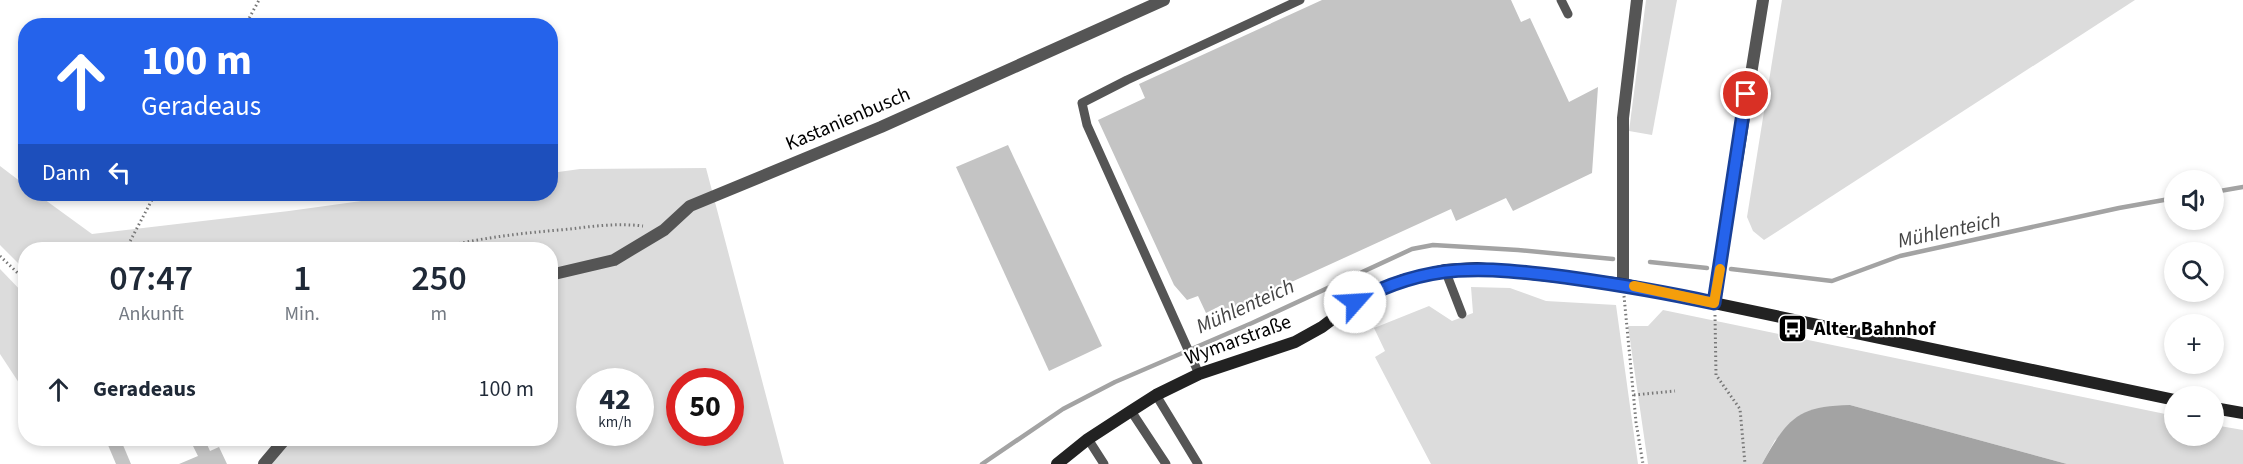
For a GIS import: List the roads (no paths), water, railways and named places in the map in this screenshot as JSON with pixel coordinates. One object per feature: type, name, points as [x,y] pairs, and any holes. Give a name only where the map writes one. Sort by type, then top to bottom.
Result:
[{"type":"main road","name":"Wymarstraße","points":[[1057,464],[1088,439],[1156,395],[1199,374],[1295,342],[1322,327],[1366,296],[1403,280],[1445,270],[1477,268],[1623,284],[2164,398]]},
{"type":"main road","points":[[2224,410],[2243,413]]},
{"type":"street","name":"Kastanienbusch","points":[[558,273],[614,260],[664,230],[690,206],[881,127],[1164,0]]},
{"type":"street","points":[[1623,284],[1623,118],[1637,0]]},
{"type":"street","points":[[1714,303],[1763,0]]},
{"type":"street","points":[[264,464],[279,446]]},
{"type":"lane","points":[[1199,374],[1087,125],[1082,103],[1126,80],[1300,0]]},
{"type":"lane","points":[[1561,0],[1568,14]]},
{"type":"lane","points":[[1445,270],[1462,314]]},
{"type":"lane","points":[[1156,395],[1198,464]]},
{"type":"lane","points":[[1131,411],[1166,464]]},
{"type":"lane","points":[[1088,439],[1104,464]]},
{"type":"waterway","name":"Mühlenteich","points":[[2224,190],[2243,187]]},
{"type":"waterway","name":"Mühlenteich","points":[[1731,269],[1832,281],[1900,256],[2164,200]]},
{"type":"waterway","name":"Mühlenteich","points":[[982,464],[1063,409],[1115,382],[1252,323],[1412,249],[1433,245],[1613,259]]},
{"type":"waterway","name":"Mühlenteich","points":[[1650,262],[1707,268]]},
{"type":"place","name":"Alter Bahnhof","points":[[1793,329]]}]
